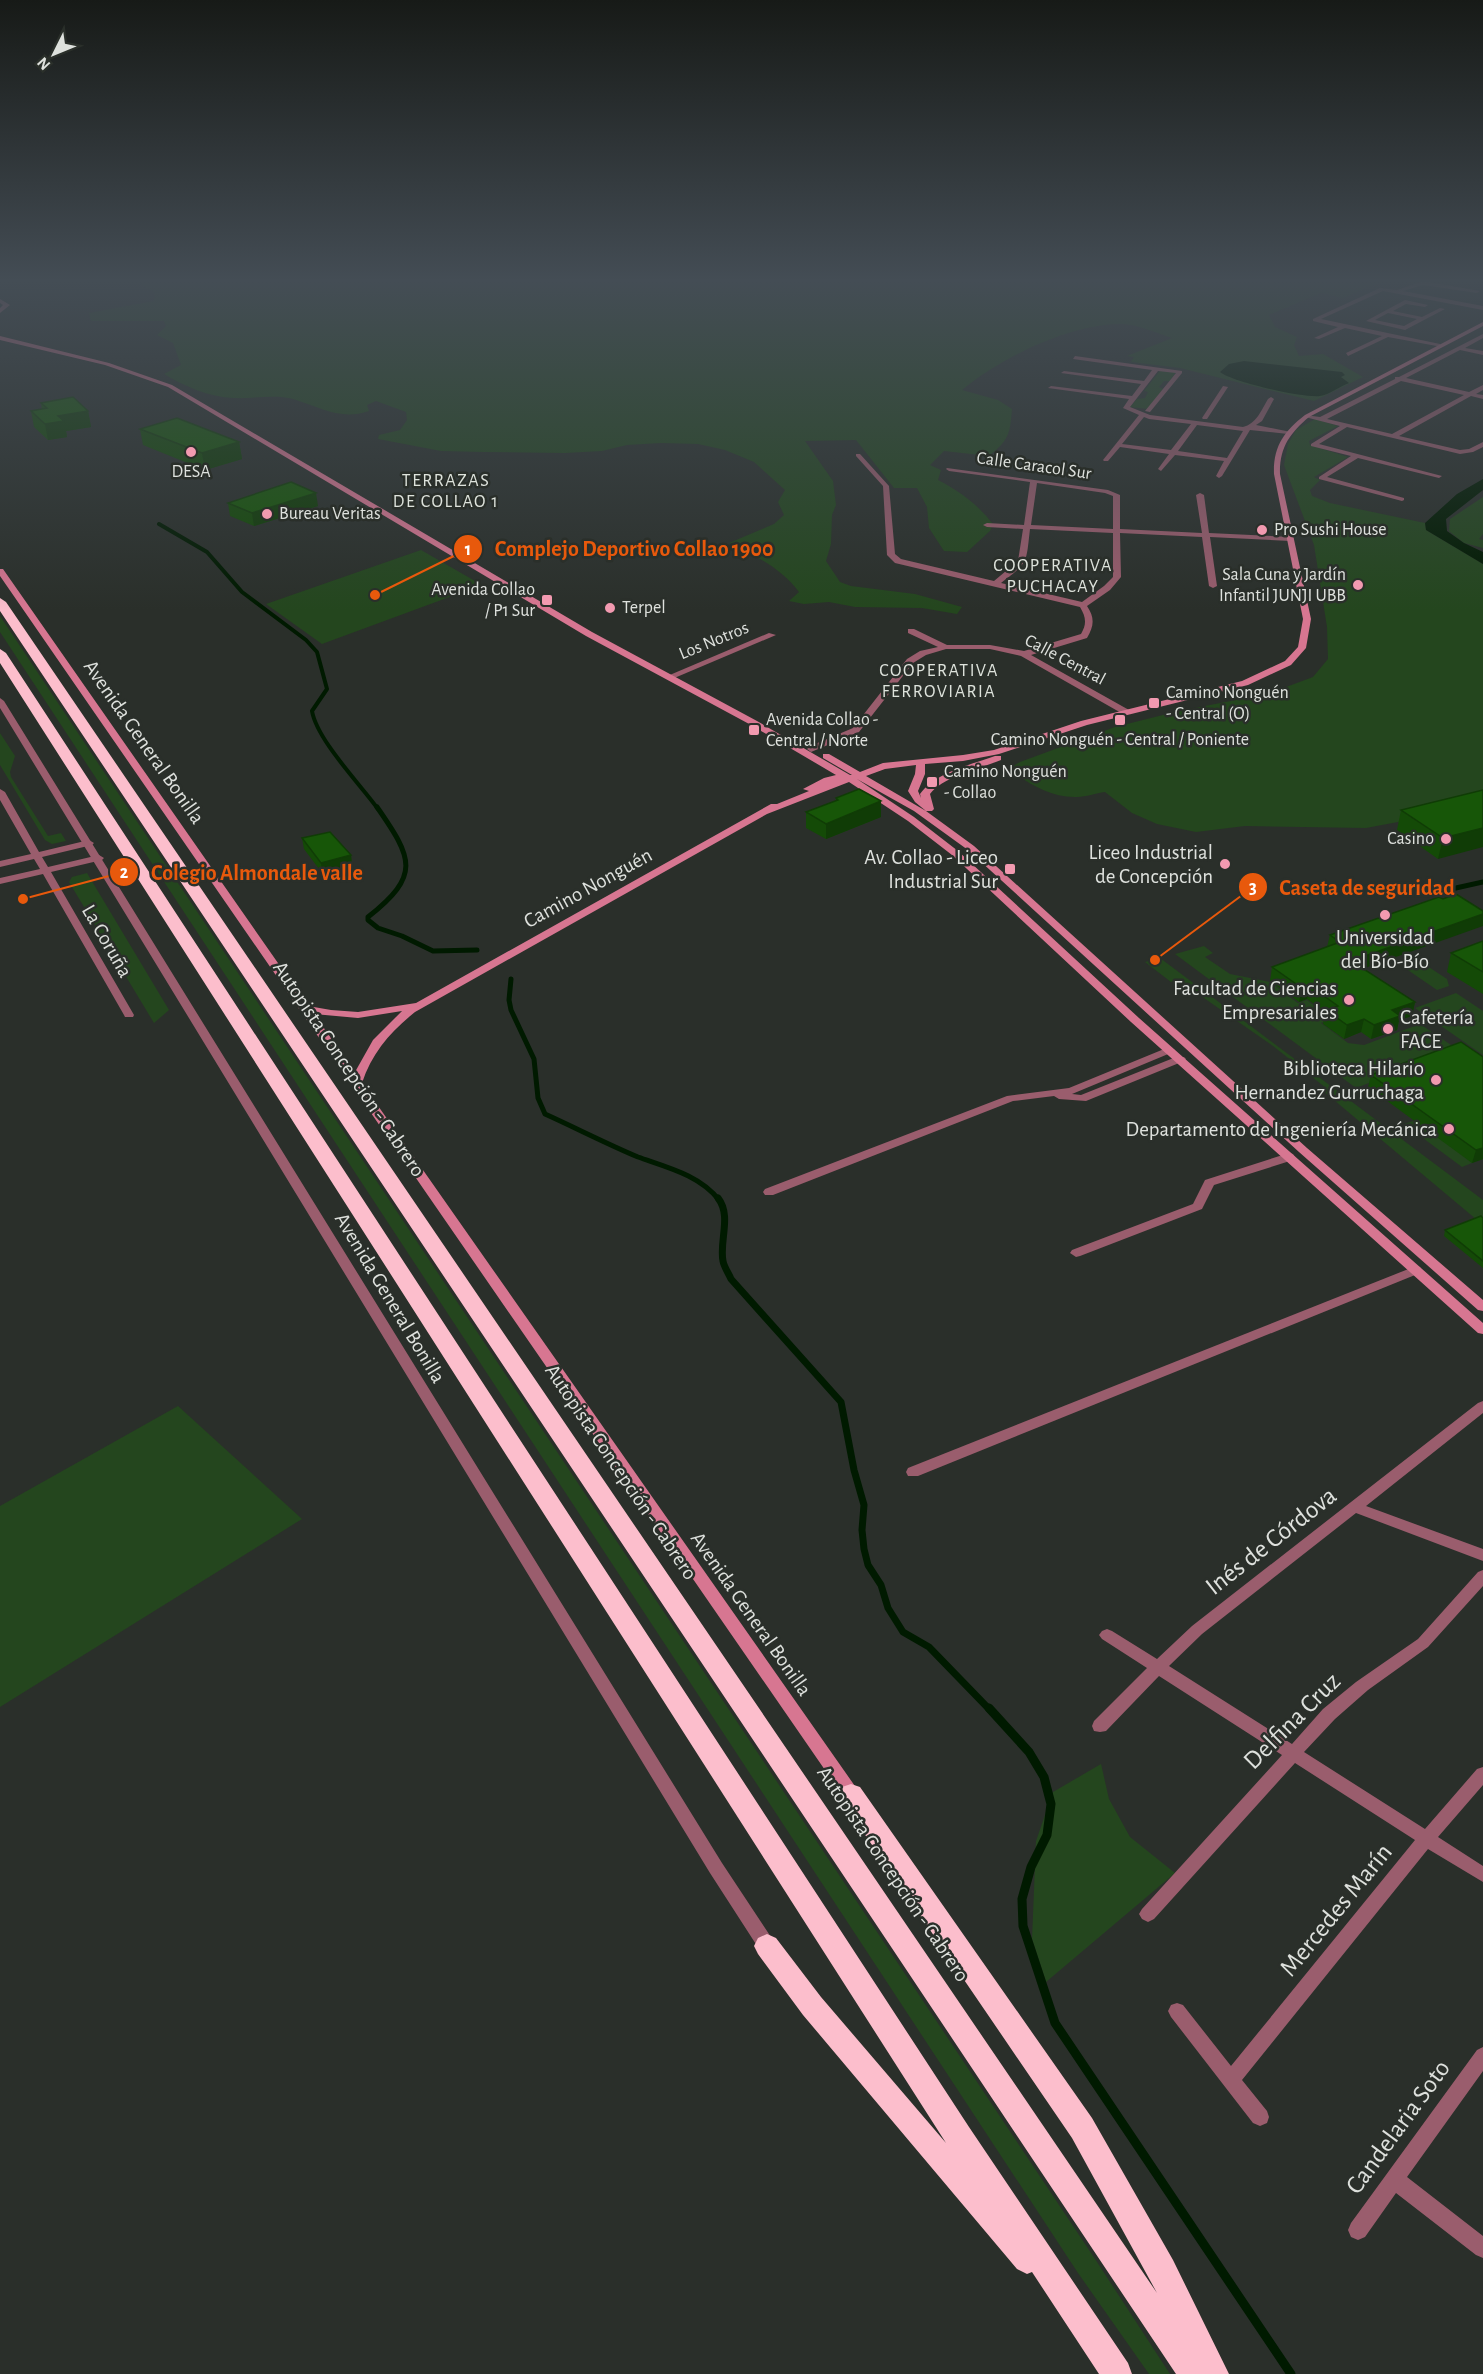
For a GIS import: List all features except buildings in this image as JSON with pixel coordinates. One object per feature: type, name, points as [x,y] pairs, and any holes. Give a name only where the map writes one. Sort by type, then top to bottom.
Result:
[{"type":"highway","name":"Autopista Concepción - Cabrero","points":[[0,602],[1194,2374]]},
{"type":"highway","points":[[0,653],[959,2138],[1117,2374]]},
{"type":"highway","points":[[851,1794],[1082,2128],[1162,2271],[1214,2374]]},
{"type":"highway","points":[[767,1946],[812,2006],[1089,2333]]},
{"type":"main road","points":[[175,389],[516,592],[949,831],[1095,959],[1151,1013],[1303,1150],[1483,1307]]},
{"type":"main road","name":"Camino Nonguén","points":[[356,1085],[365,1059],[383,1033],[428,999],[767,811],[851,776],[883,766],[984,754],[1029,742],[1084,723],[1245,683],[1271,673],[1294,658],[1304,643],[1306,619],[1276,464],[1280,444],[1288,432],[1307,416],[1358,389]]},
{"type":"main road","name":"Avenida General Bonilla","points":[[0,571],[851,1794]]},
{"type":"main road","points":[[754,723],[811,749],[933,835],[1169,1050],[1483,1330]]},
{"type":"main road","points":[[928,807],[927,790],[940,780],[994,759],[1029,742]]},
{"type":"main road","points":[[921,762],[920,774],[913,791],[918,800],[944,822],[949,831]]},
{"type":"main road","name":"Camino Nonguén","points":[[304,1008],[333,1014],[363,1015],[399,1009],[428,999]]},
{"type":"street","points":[[1057,389],[1133,398]]},
{"type":"street","points":[[1140,389],[1126,408],[1195,423],[1251,427]]},
{"type":"street","points":[[1106,460],[1164,389]]},
{"type":"street","points":[[1205,418],[1224,389]]},
{"type":"street","points":[[1322,419],[1382,389]]},
{"type":"street","points":[[1446,389],[1483,397]]},
{"type":"street","points":[[1393,436],[1480,389]]},
{"type":"street","points":[[1219,476],[1251,427],[1259,422],[1272,399]]},
{"type":"street","points":[[1144,413],[1205,418],[1288,432]]},
{"type":"street","points":[[1307,416],[1466,452],[1483,444]]},
{"type":"street","points":[[1161,469],[1195,423]]},
{"type":"street","points":[[1346,425],[1313,444],[1439,476]]},
{"type":"street","points":[[1117,445],[1229,460]]},
{"type":"street","points":[[858,455],[886,486],[891,555],[894,558],[907,565],[1083,605],[1091,623],[1084,636],[1024,654]]},
{"type":"street","points":[[1357,456],[1321,478],[1402,499]]},
{"type":"street","name":"Calle Caracol Sur","points":[[949,469],[1115,494],[1118,497],[1117,532]]},
{"type":"street","points":[[994,585],[1018,567],[1022,561],[1034,481]]},
{"type":"street","points":[[1200,495],[1212,586]]},
{"type":"street","points":[[987,525],[1290,539]]},
{"type":"street","points":[[1083,605],[1116,580],[1117,532]]},
{"type":"street","points":[[911,632],[946,647]]},
{"type":"street","name":"Los Notros","points":[[669,677],[772,635]]},
{"type":"street","name":"Calle Central","points":[[811,749],[856,730],[910,660],[923,652],[946,647],[980,646],[1024,654],[1126,712]]},
{"type":"street","name":"Avenida General Bonilla","points":[[0,701],[99,858],[436,1414],[716,1868],[767,1946]]},
{"type":"street","name":"La Coruña","points":[[0,792],[129,1015]]},
{"type":"street","points":[[0,864],[89,843]]},
{"type":"street","points":[[0,881],[99,858]]},
{"type":"street","points":[[770,1192],[1011,1098],[1071,1090],[1169,1050]]},
{"type":"street","points":[[1046,1095],[1082,1099],[1180,1059]]},
{"type":"street","points":[[1076,1253],[1198,1206],[1209,1183],[1289,1157]]},
{"type":"street","points":[[913,1472],[1416,1270]]},
{"type":"street","name":"Inés de Córdova","points":[[1100,1726],[1146,1682],[1156,1666],[1239,1596],[1483,1406]]},
{"type":"street","points":[[1354,1507],[1483,1555]]},
{"type":"street","name":"Delfina Cruz","points":[[1148,1914],[1292,1753],[1346,1699],[1423,1643],[1483,1576]]},
{"type":"street","points":[[1107,1635],[1483,1875]]},
{"type":"street","name":"Mercedes Marín","points":[[1231,2080],[1427,1838],[1483,1774]]},
{"type":"street","points":[[1177,2011],[1260,2117]]},
{"type":"street","name":"Candelaria Soto","points":[[1358,2230],[1483,2056]]},
{"type":"street","points":[[1394,2179],[1483,2248]]},
{"type":"green space","points":[[193,389],[964,389],[962,390],[998,400],[1012,409],[1005,441],[989,456],[944,451],[930,465],[941,470],[938,480],[968,499],[993,524],[990,531],[967,552],[944,551],[929,528],[927,507],[917,488],[894,488],[856,440],[805,441],[833,481],[836,505],[832,515],[831,544],[826,561],[840,582],[851,586],[915,594],[962,607],[957,614],[922,608],[855,607],[829,602],[804,604],[789,601],[799,592],[784,576],[758,558],[729,543],[774,524],[784,515],[778,502],[785,490],[754,462],[725,450],[698,444],[661,443],[627,445],[602,451],[565,453],[441,451],[378,439],[379,435],[400,430],[407,420],[406,412],[376,401],[367,405],[369,411],[359,414],[340,414],[293,399],[224,397]]},
{"type":"green space","points":[[1146,389],[1164,389],[1148,409],[1130,407],[1137,399],[1145,398],[1148,392],[1144,391]]},
{"type":"green space","points":[[1264,389],[1339,389],[1314,401]]},
{"type":"green space","points":[[1315,419],[1338,426],[1309,441],[1310,445],[1348,457],[1314,477],[1320,480],[1310,490],[1312,496],[1330,503],[1425,523],[1426,530],[1483,564],[1483,806],[1366,828],[1245,826],[1196,832],[1157,824],[1132,813],[1105,792],[1077,797],[1058,795],[1032,784],[1008,769],[1020,762],[1115,727],[1179,711],[1267,694],[1313,677],[1328,659],[1327,627],[1314,545],[1284,465],[1288,444],[1296,430]]},
{"type":"green space","points":[[1483,497],[1483,534],[1479,539],[1483,540],[1483,548],[1464,543],[1449,531],[1450,519]]},
{"type":"green space","points":[[421,550],[482,585],[322,644],[266,604]]},
{"type":"green space","points":[[0,616],[1170,2374],[1149,2374],[1078,2273],[0,632]]},
{"type":"green space","points":[[0,733],[15,756],[10,772],[11,777],[48,836],[61,833],[66,841],[52,844],[45,840],[0,765]]},
{"type":"green space","points":[[87,873],[169,1010],[154,1023],[69,882],[72,877]]},
{"type":"green space","points":[[1204,946],[1213,953],[1205,957],[1230,974],[1270,982],[1298,1003],[1307,1000],[1332,1019],[1321,1023],[1348,1043],[1364,1045],[1420,1024],[1457,1049],[1356,1088],[1175,954]]},
{"type":"green space","points":[[1160,958],[1483,1200],[1483,1225],[1322,1090],[1326,1088],[1273,1046],[1178,980],[1171,982],[1145,962]]},
{"type":"green space","points":[[1418,960],[1447,979],[1449,986],[1437,990],[1402,966]]},
{"type":"green space","points":[[1456,993],[1483,1011],[1483,1055],[1415,1008]]},
{"type":"green space","points":[[1416,1120],[1472,1163],[1462,1167],[1404,1124]]},
{"type":"green space","points":[[178,1406],[302,1519],[0,1707],[0,1506]]},
{"type":"green space","points":[[1101,1764],[1109,1799],[1130,1837],[1175,1873],[1046,1982],[1032,1939],[1036,1841],[1053,1792]]},
{"type":"shaded area","points":[[1269,389],[1336,389],[1320,396]]},
{"type":"shaded area","points":[[1483,479],[1483,490],[1446,519],[1447,531],[1483,552],[1483,564],[1426,530],[1425,523],[1457,494]]},
{"type":"waterway","points":[[159,524],[207,552],[242,592],[306,640],[317,652],[327,689],[312,711],[316,723],[340,762],[378,809]]},
{"type":"waterway","points":[[377,807],[398,840],[406,866],[404,877],[397,889],[368,917],[368,920],[378,928],[402,936],[433,951],[477,950]]},
{"type":"waterway","points":[[1438,892],[1483,882]]},
{"type":"waterway","points":[[511,979],[509,1000],[511,1010],[534,1059],[538,1098],[545,1114],[626,1152],[692,1178],[711,1191],[719,1200]]},
{"type":"waterway","points":[[718,1198],[725,1221],[723,1261],[731,1279],[841,1402],[854,1470],[864,1505],[862,1530],[864,1549],[868,1565],[881,1585],[888,1608],[903,1632],[929,1647],[990,1710]]},
{"type":"waterway","points":[[989,1708],[1029,1752],[1044,1777],[1051,1804],[1047,1835],[1031,1867],[1022,1899],[1023,1926],[1055,2023],[1291,2374]]},
{"type":"place","name":"DESA","points":[[191,452]]},
{"type":"place","name":"Bureau Veritas","points":[[267,514]]},
{"type":"place","name":"Pro Sushi House","points":[[1262,530]]},
{"type":"place","name":"Sala Cuna y Jardín Infantil JUNJI UBB","points":[[1358,585]]},
{"type":"place","name":"Complejo Deportivo Collao 1900","points":[[375,595]]},
{"type":"place","name":"Avenida Collao / P1 Sur","points":[[547,600]]},
{"type":"place","name":"Terpel","points":[[610,608]]},
{"type":"place","name":"Camino Nonguén - Central (O)","points":[[1154,703]]},
{"type":"place","name":"Camino Nonguén - Central / Poniente","points":[[1120,720]]},
{"type":"place","name":"Avenida Collao - Central / Norte","points":[[754,730]]},
{"type":"place","name":"Camino Nonguén - Collao","points":[[932,782]]},
{"type":"place","name":"Casino","points":[[1446,839]]},
{"type":"place","name":"Liceo Industrial de Concepción","points":[[1225,864]]},
{"type":"place","name":"Av. Collao - Liceo Industrial Sur","points":[[1010,869]]},
{"type":"place","name":"Colegio Almondale valle","points":[[23,899]]},
{"type":"place","name":"Universidad del Bío-Bío","points":[[1385,915]]},
{"type":"place","name":"Caseta de seguridad","points":[[1155,960]]},
{"type":"place","name":"Facultad de Ciencias Empresariales","points":[[1349,1000]]},
{"type":"place","name":"Cafetería FACE","points":[[1388,1029]]},
{"type":"place","name":"Biblioteca Hilario Hernandez Gurruchaga","points":[[1436,1080]]},
{"type":"place","name":"Departamento de Ingeniería Mecánica","points":[[1449,1129]]},
{"type":"district","name":"TERRAZAS DE COLLAO 1","points":[[446,491]]},
{"type":"district","name":"COOPERATIVA PUCHACAY","points":[[1053,576]]},
{"type":"district","name":"COOPERATIVA FERROVIARIA","points":[[939,681]]}]
